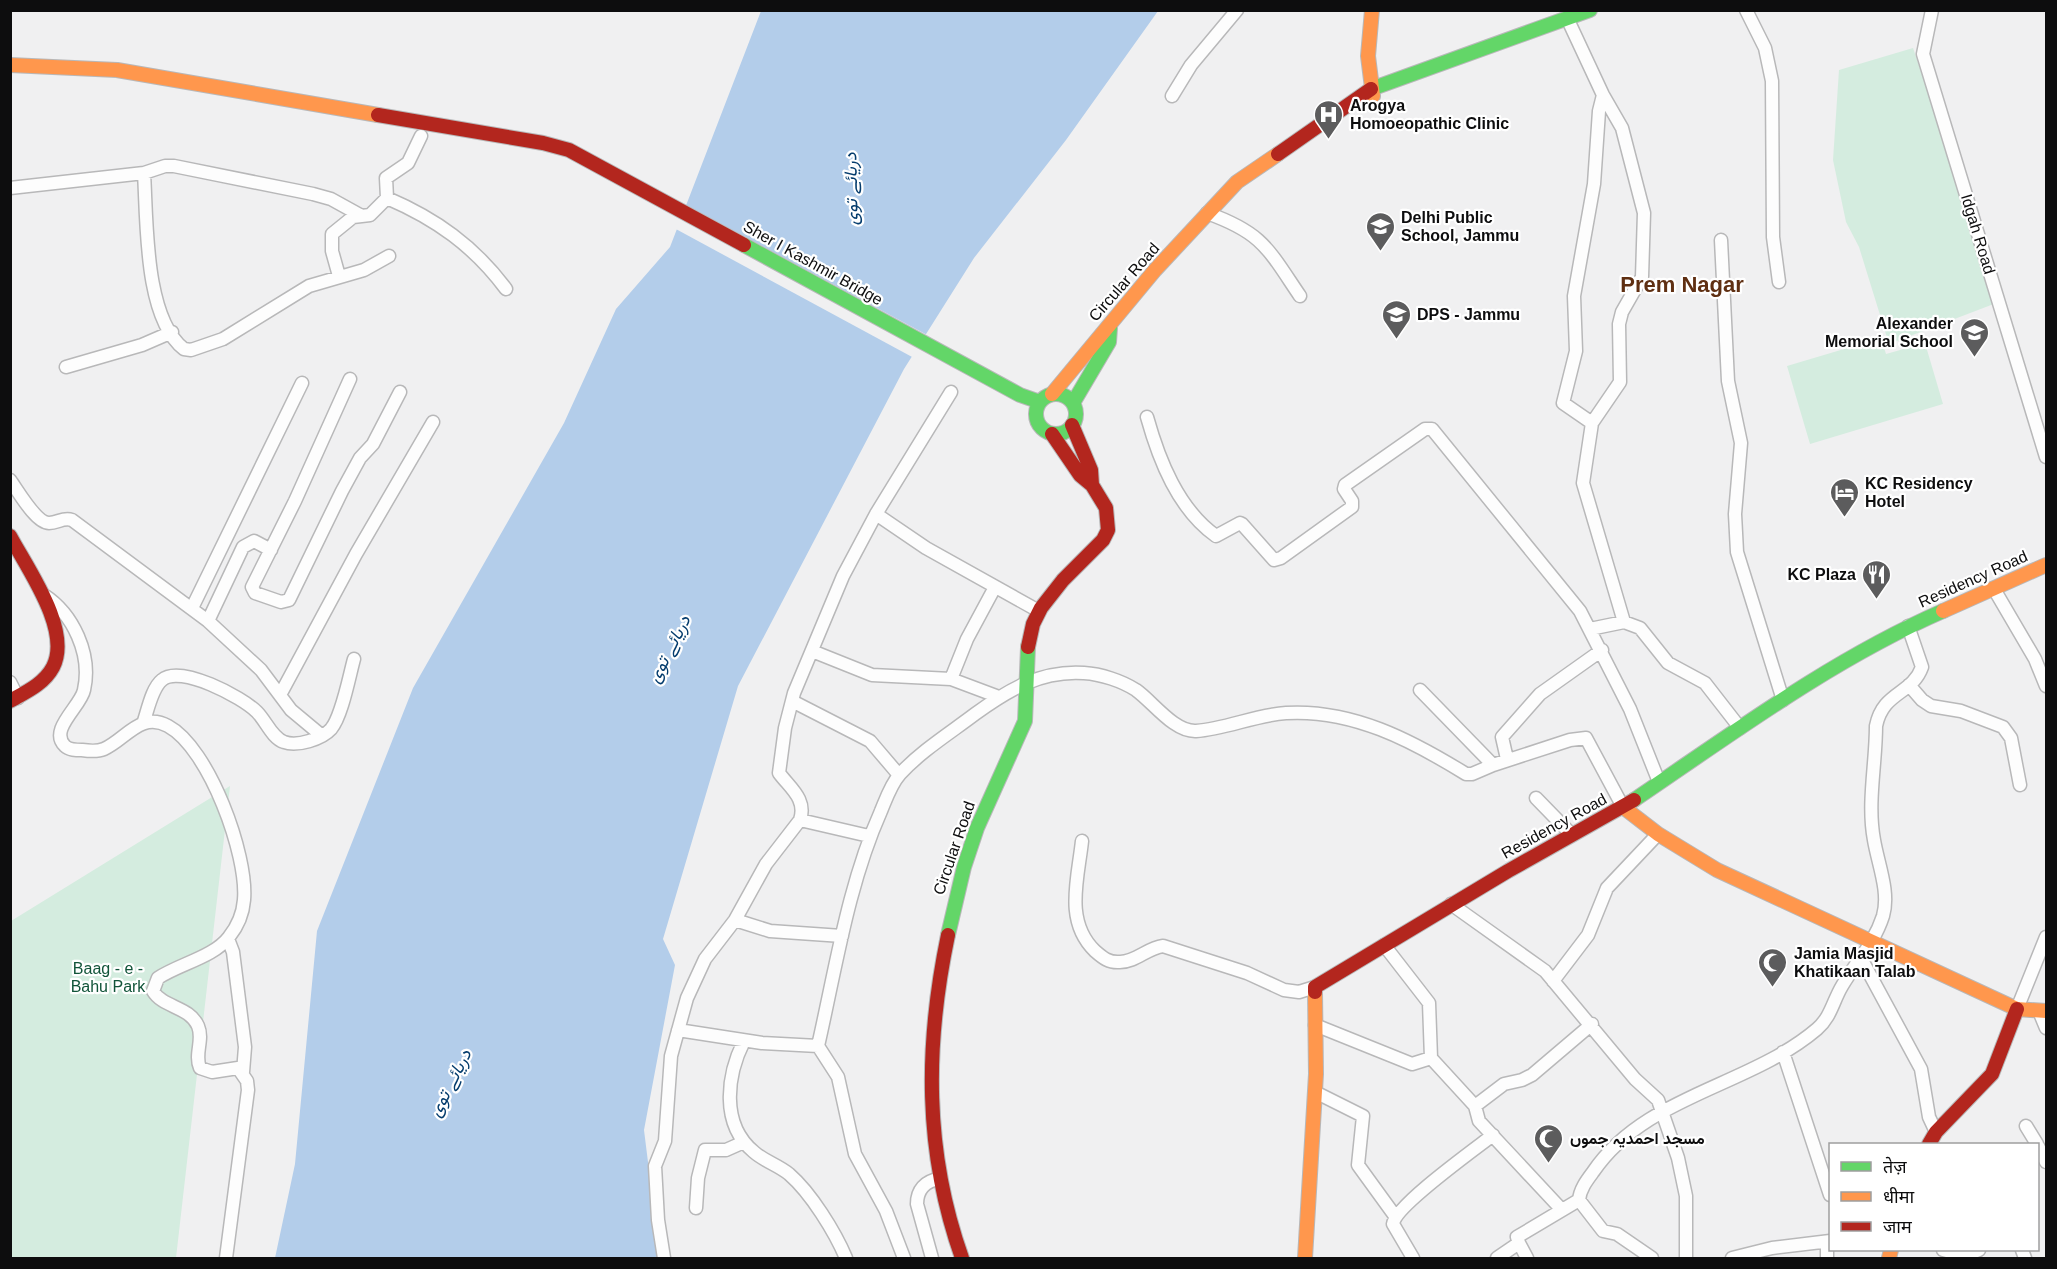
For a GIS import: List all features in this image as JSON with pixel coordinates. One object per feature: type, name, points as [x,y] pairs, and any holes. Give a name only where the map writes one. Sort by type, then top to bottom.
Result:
[{"type":"main road","points":[[1362,10],[1367,96]]},
{"type":"main road","points":[[1367,96],[1372,10]]},
{"type":"main road","name":"Circular Road","points":[[1052,394],[1098,337],[1111,326],[1137,290],[1207,213],[1226,196],[1245,189],[1390,80],[1437,62],[1568,20],[1590,10]]},
{"type":"main road","points":[[10,65],[117,70],[543,143],[569,150],[587,165]]},
{"type":"main road","points":[[10,78],[122,81],[587,165]]},
{"type":"main road","name":"Sher I Kashmir Bridge","points":[[587,165],[1018,399]]},
{"type":"main road","points":[[1073,403],[1109,342],[1111,326]]},
{"type":"main road","points":[[1036,417],[1040,402],[1052,394],[1060,394],[1073,403],[1076,414],[1072,425],[1067,431],[1052,434]]},
{"type":"main road","points":[[1018,399],[1040,402]]},
{"type":"main road","points":[[1018,399],[1036,417],[1039,426],[1052,434],[1080,475],[1092,485]]},
{"type":"main road","points":[[1072,425],[1091,470],[1092,485]]},
{"type":"main road","name":"Circular Road","points":[[962,1258],[939,1179],[934,1127],[933,1071],[946,939],[952,904],[977,826],[1022,730],[1029,699],[1027,644],[1038,610],[1049,594],[1103,540],[1108,530],[1106,508],[1092,485]]},
{"type":"main road","points":[[10,536],[44,595],[56,628],[56,660],[46,680],[14,699]]},
{"type":"main road","name":"Residency Road","points":[[1315,987],[1451,904],[1623,807],[1783,700],[1908,626],[2046,565]]},
{"type":"main road","points":[[1623,807],[1658,834],[1717,870],[2017,1008],[2042,1011]]},
{"type":"main road","points":[[1305,1258],[1315,1092],[1315,987]]},
{"type":"main road","points":[[1930,1143],[1936,1132],[1992,1074],[2017,1008]]},
{"type":"street","points":[[1172,96],[1191,65],[1237,10]]},
{"type":"street","points":[[1746,10],[1765,48],[1772,81],[1773,237],[1779,282]]},
{"type":"street","name":"Idgah Road","points":[[1932,10],[1923,54],[2046,457]]},
{"type":"street","points":[[1568,20],[1603,95],[1622,128],[1641,192],[1644,213],[1643,269],[1639,284],[1622,312],[1619,324],[1620,382],[1592,423],[1583,483],[1624,622]]},
{"type":"street","points":[[1592,423],[1563,403],[1576,351],[1574,296],[1594,184],[1599,111],[1603,95]]},
{"type":"street","points":[[10,188],[144,173],[165,166],[174,166],[331,198],[360,215],[368,216],[380,205],[386,178],[408,163],[421,136]]},
{"type":"street","points":[[144,173],[152,284],[172,332],[184,349],[192,350],[210,345],[237,332],[309,286],[364,270],[389,256]]},
{"type":"street","points":[[380,205],[413,209],[457,236],[487,262],[506,289]]},
{"type":"street","points":[[1207,213],[1241,226],[1260,239],[1300,296]]},
{"type":"street","points":[[339,276],[330,238],[347,220],[360,215]]},
{"type":"street","points":[[1721,240],[1728,381],[1741,443],[1736,514],[1737,552],[1783,700]]},
{"type":"street","points":[[66,367],[142,345],[172,332]]},
{"type":"street","points":[[350,379],[252,589],[286,602],[360,458],[374,444],[400,392]]},
{"type":"street","points":[[192,608],[302,383]]},
{"type":"street","points":[[664,1258],[658,1220],[655,1166],[665,1141],[668,1073],[678,1029],[701,966],[735,920],[766,864],[800,820],[802,813],[800,801],[779,772],[785,728],[792,701],[843,576],[876,514],[951,392]]},
{"type":"street","points":[[1147,417],[1162,463],[1190,510],[1216,536],[1242,524],[1274,560],[1281,558],[1352,507],[1352,501],[1344,489],[1345,484],[1425,429],[1432,429],[1580,612],[1602,650],[1659,782]]},
{"type":"street","points":[[280,695],[356,554],[433,422]]},
{"type":"street","points":[[10,480],[39,519],[72,520],[208,621],[261,670],[291,710],[321,735]]},
{"type":"street","points":[[876,514],[914,541],[1038,610]]},
{"type":"street","points":[[208,621],[243,547],[254,541],[271,550]]},
{"type":"street","points":[[951,679],[967,639],[995,587]]},
{"type":"street","points":[[1994,589],[2035,659],[2046,686]]},
{"type":"street","points":[[44,595],[58,604],[74,626],[84,653],[84,691],[62,727],[61,740],[64,746],[70,749],[96,751],[104,749],[144,722],[158,722],[168,726],[190,747],[212,777],[224,806],[244,878],[244,901],[238,923],[228,939],[158,978],[153,991],[158,999],[181,1009],[198,1025],[200,1033],[197,1060],[200,1068],[212,1072],[238,1068],[243,1072]]},
{"type":"street","points":[[1590,629],[1624,622],[1640,628],[1659,655],[1674,669],[1705,683],[1740,728]]},
{"type":"street","points":[[1527,1258],[1519,1244],[1519,1235],[1579,1200],[1590,1175],[1611,1149],[1636,1126],[1783,1052],[1818,1028],[1827,1018],[1841,988],[1873,943],[1883,915],[1885,898],[1871,820],[1876,726],[1878,714],[1885,703],[1909,685],[1922,667],[1908,626]]},
{"type":"street","points":[[1507,759],[1502,737],[1505,731],[1519,721],[1530,703],[1540,694],[1602,650]]},
{"type":"street","points":[[812,651],[880,676],[951,679],[999,697]]},
{"type":"street","points":[[144,722],[159,682],[172,675],[178,675],[198,680],[242,700],[258,713],[281,741],[294,744],[321,735],[333,726],[354,659]]},
{"type":"street","points":[[904,1258],[886,1211],[855,1154],[842,1087],[832,1065],[818,1046],[855,878],[869,836],[899,775],[937,742],[999,697],[1027,681],[1064,673],[1104,676],[1134,689],[1178,726],[1194,731],[1253,718],[1310,713],[1361,721],[1383,729],[1466,774],[1472,774],[1507,759],[1586,738],[1623,807]]},
{"type":"street","points":[[10,682],[14,699]]},
{"type":"street","points":[[1909,685],[1931,706],[1961,711],[2003,727],[2010,738],[2020,784]]},
{"type":"street","points":[[1420,690],[1493,765]]},
{"type":"street","points":[[792,701],[870,741],[899,775]]},
{"type":"street","points":[[1536,798],[1572,835]]},
{"type":"street","points":[[800,820],[869,836]]},
{"type":"street","points":[[1553,981],[1588,935],[1607,888],[1658,834]]},
{"type":"street","points":[[1082,841],[1075,918],[1084,939],[1103,958],[1122,962],[1163,946],[1247,973],[1284,990],[1299,992],[1315,987]]},
{"type":"street","points":[[1451,904],[1538,964],[1592,1024],[1635,1079],[1658,1100],[1664,1112],[1686,1196],[1686,1258]]},
{"type":"street","points":[[735,920],[770,931],[842,936]]},
{"type":"street","points":[[2017,1008],[2046,937]]},
{"type":"street","points":[[226,1258],[248,1090],[243,1072],[245,1047],[233,952],[228,939]]},
{"type":"street","points":[[1384,945],[1429,1003],[1431,1058],[1475,1106],[1476,1116],[1562,1210]]},
{"type":"street","points":[[1862,960],[1921,1069],[1929,1117],[1936,1132]]},
{"type":"street","points":[[2042,1011],[2046,1028]]},
{"type":"street","points":[[1475,1106],[1504,1083],[1522,1080],[1532,1075],[1592,1024]]},
{"type":"street","points":[[1315,1025],[1412,1064],[1431,1058]]},
{"type":"street","points":[[678,1029],[744,1041],[818,1046]]},
{"type":"street","points":[[744,1041],[735,1059],[729,1081],[734,1123],[744,1142],[756,1154],[795,1179],[828,1224],[846,1258]]},
{"type":"street","points":[[1783,1052],[1829,1192]]},
{"type":"street","points":[[1315,1092],[1363,1116],[1358,1165],[1395,1216]]},
{"type":"street","points":[[2026,1126],[2036,1143]]},
{"type":"street","points":[[1410,1256],[1393,1224],[1395,1216],[1422,1191],[1493,1135]]},
{"type":"street","points":[[696,1208],[698,1178],[705,1150],[726,1150],[744,1142]]},
{"type":"street","points":[[932,1258],[917,1197],[930,1180],[939,1179]]},
{"type":"street","points":[[1579,1200],[1603,1231],[1617,1234],[1652,1258]]},
{"type":"street","points":[[1732,1258],[1772,1248],[1829,1241],[1827,1258]]},
{"type":"street","points":[[1497,1258],[1519,1244]]},
{"type":"street","points":[[1947,1251],[1965,1256],[1977,1251]]},
{"type":"green space","points":[[1913,48],[1999,302],[1889,344],[1859,247],[1846,222],[1833,160],[1839,70]]},
{"type":"green space","points":[[1881,338],[1886,354],[1925,343],[1943,404],[1810,444],[1787,366]]},
{"type":"green space","name":"Baag - e - Bahu Park","points":[[230,786],[176,1258],[11,1258],[11,921]]},
{"type":"water","name":"دریائے توی","points":[[761,11],[1158,11],[1066,140],[974,258],[904,369],[738,686],[663,939],[675,965],[644,1130],[660,1258],[275,1258],[295,1164],[317,931],[413,688],[564,423],[616,309],[670,247]]},
{"type":"pier","points":[[684,204],[929,336],[914,358],[674,228]]},
{"type":"traffic: fast","points":[[1371,89],[1590,10]]},
{"type":"traffic: fast","points":[[744,245],[1020,395],[1040,402]]},
{"type":"traffic: fast","points":[[1073,403],[1109,342],[1110,328]]},
{"type":"traffic: fast","points":[[1056,394],[1070,400],[1076,414],[1070,428],[1056,434],[1042,428],[1036,414],[1042,400],[1056,394]]},
{"type":"traffic: fast","points":[[1634,800],[1746,723],[1823,674],[1862,651],[1943,611]]},
{"type":"traffic: fast","points":[[948,935],[964,867],[977,828],[1025,721],[1028,647]]},
{"type":"traffic: slow","points":[[1369,99],[1373,96],[1368,56],[1372,10]]},
{"type":"traffic: slow","points":[[10,65],[117,70],[378,115]]},
{"type":"traffic: slow","points":[[1052,394],[1155,270],[1237,182],[1278,154]]},
{"type":"traffic: slow","points":[[1943,611],[2046,565]]},
{"type":"traffic: slow","points":[[1623,807],[1658,834],[1717,870],[2017,1009],[2046,1011]]},
{"type":"traffic: slow","points":[[1305,1258],[1316,1074],[1315,992]]},
{"type":"traffic: slow","points":[[1889,1258],[1891,1251]]},
{"type":"traffic: jam","points":[[1278,154],[1371,89]]},
{"type":"traffic: jam","points":[[378,115],[543,143],[569,150],[744,245]]},
{"type":"traffic: jam","points":[[1072,425],[1091,470],[1092,485]]},
{"type":"traffic: jam","points":[[1028,647],[1033,624],[1041,608],[1063,580],[1103,540],[1108,530],[1106,508],[1092,485],[1080,475],[1052,434]]},
{"type":"traffic: jam","points":[[10,536],[45,600],[57,635],[57,652],[49,673],[34,687],[10,701]]},
{"type":"traffic: jam","points":[[1315,992],[1315,987],[1508,871],[1634,800]]},
{"type":"traffic: jam","points":[[948,935],[935,1017],[932,1098],[941,1178],[962,1258]]},
{"type":"traffic: jam","points":[[1930,1143],[1936,1132],[1992,1074],[2017,1009]]},
{"type":"place","name":"Arogya Homoeopathic Clinic","points":[[1329,140]]},
{"type":"place","name":"Delhi Public School, Jammu","points":[[1380,252]]},
{"type":"place","name":"DPS - Jammu","points":[[1396,340]]},
{"type":"place","name":"Alexander Memorial School","points":[[1974,358]]},
{"type":"place","name":"KC Residency Hotel","points":[[1844,518]]},
{"type":"place","name":"KC Plaza","points":[[1877,600]]},
{"type":"place","name":"Jamia Masjid Khatikaan Talab","points":[[1773,988]]},
{"type":"place","name":"مسجد احمدیہ جموں","points":[[1549,1164]]},
{"type":"district","name":"Prem Nagar","points":[[1682,284]]}]
